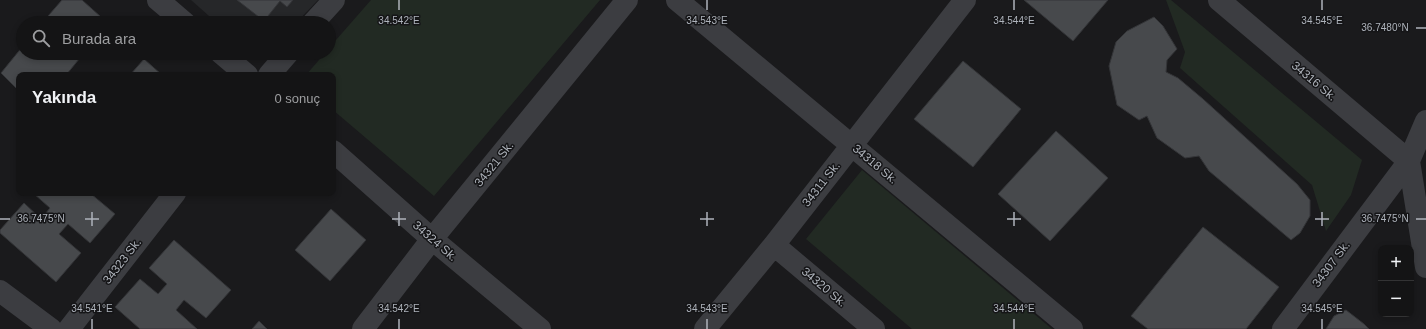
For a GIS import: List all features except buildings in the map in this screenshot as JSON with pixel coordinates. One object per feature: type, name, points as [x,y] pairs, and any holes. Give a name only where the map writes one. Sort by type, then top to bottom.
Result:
[{"type":"street","points":[[158,0],[177,16]]},
{"type":"street","points":[[319,16],[334,0]]},
{"type":"street","name":"34321 Sk.","points":[[363,329],[432,239],[627,0]]},
{"type":"street","name":"34318 Sk.","points":[[677,0],[1072,329]]},
{"type":"street","name":"34311 Sk.","points":[[705,329],[774,245],[965,0]]},
{"type":"street","name":"34316 Sk.","points":[[1219,0],[1408,161]]},
{"type":"street","points":[[229,60],[243,72]]},
{"type":"street","points":[[272,72],[282,60]]},
{"type":"street","name":"34307 Sk.","points":[[1283,329],[1408,161],[1426,121]]},
{"type":"street","name":"34324 Sk.","points":[[336,154],[432,239],[540,329]]},
{"type":"street","points":[[1408,161],[1426,267]]},
{"type":"street","name":"34323 Sk.","points":[[69,329],[174,196]]},
{"type":"street","name":"34320 Sk.","points":[[774,245],[874,329]]},
{"type":"street","points":[[0,292],[51,329]]},
{"type":"shaded area","points":[[191,0],[318,0],[303,16],[209,16]]},
{"type":"shaded area","points":[[371,0],[600,0],[434,196],[336,113],[336,72],[309,72],[319,60],[336,60],[336,40]]},
{"type":"shaded area","points":[[1166,0],[1171,0],[1362,160],[1351,195],[1326,231],[1312,185],[1180,68],[1185,52]]},
{"type":"shaded area","points":[[862,170],[1052,329],[912,329],[806,239]]}]
